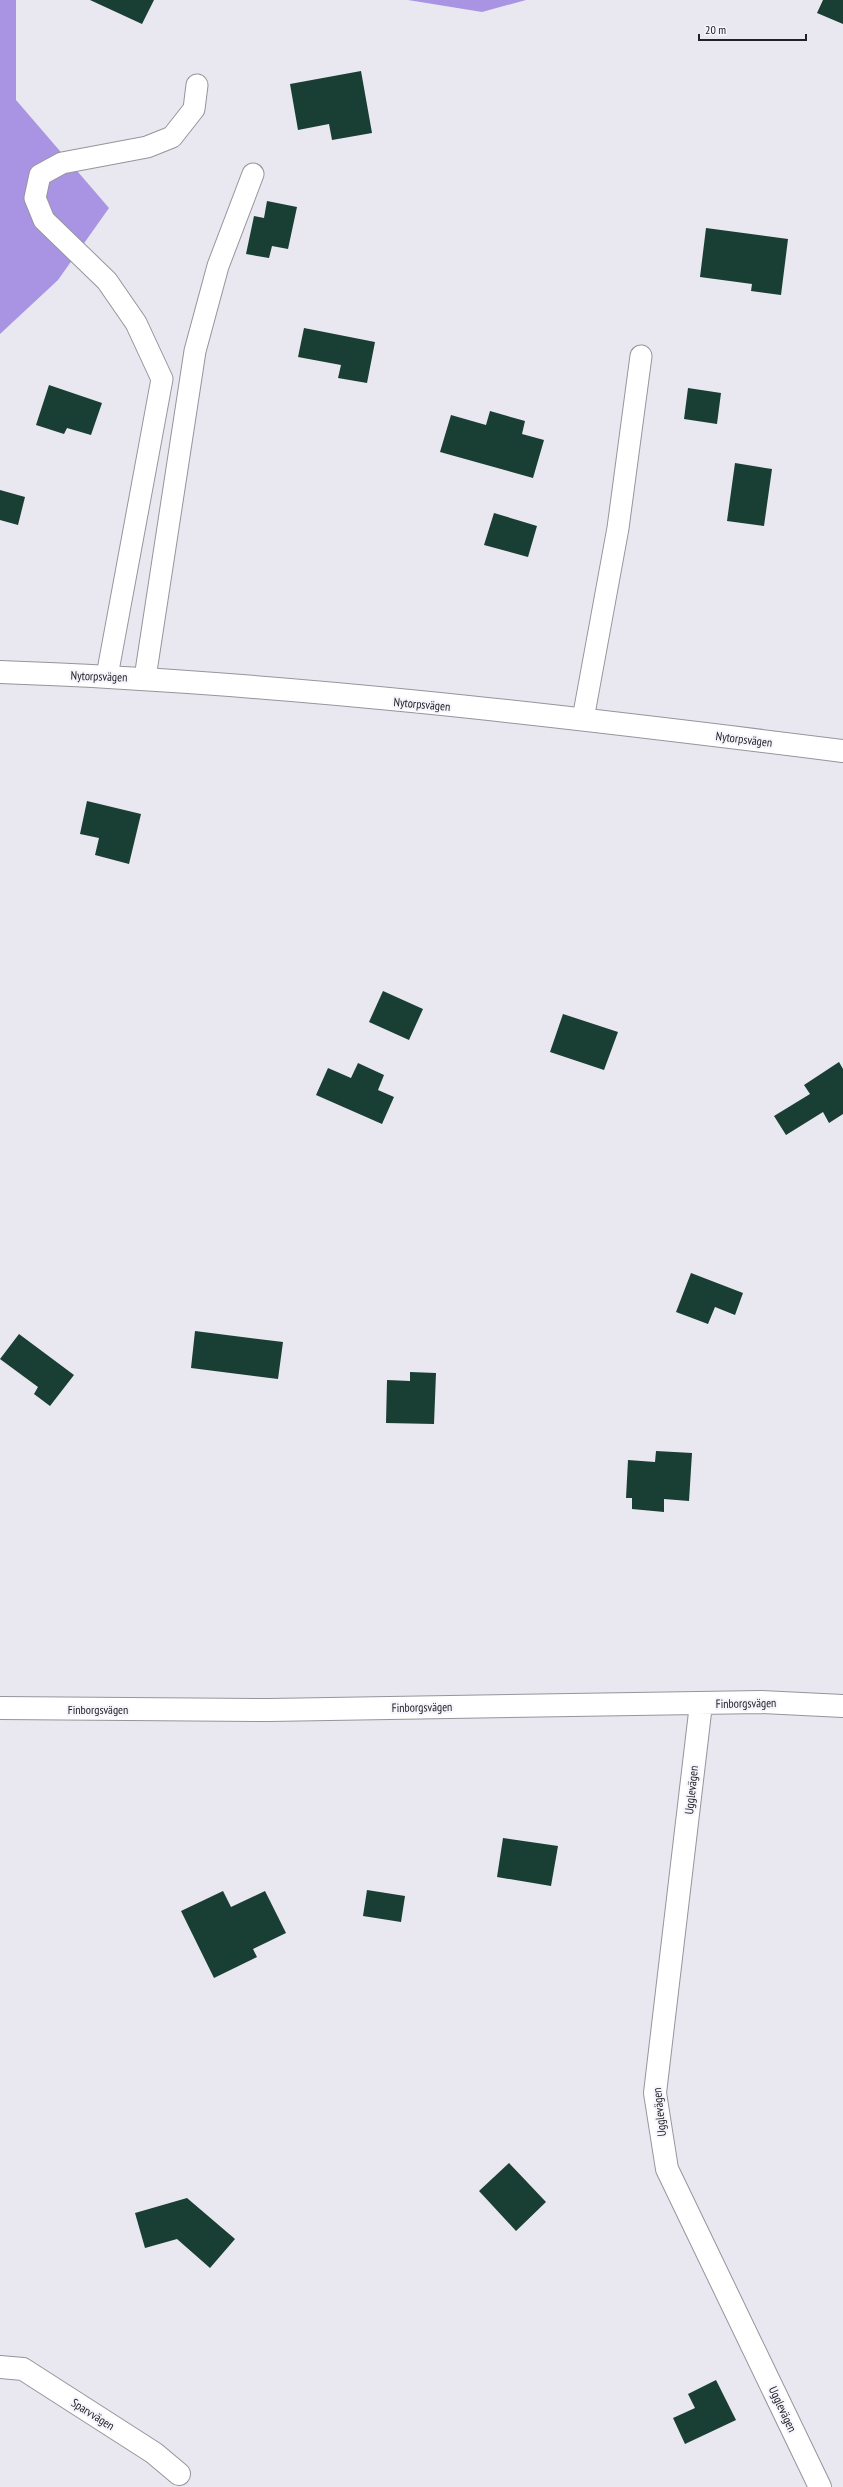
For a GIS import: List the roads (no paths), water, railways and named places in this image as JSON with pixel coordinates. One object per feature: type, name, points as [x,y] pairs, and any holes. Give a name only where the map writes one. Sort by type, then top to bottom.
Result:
[{"type":"street","name":"Nytorpsvägen","points":[[0,672],[145,678],[583,719],[843,751]]},
{"type":"street","name":"Finborgsvägen","points":[[0,1708],[269,1710],[761,1702],[843,1706]]},
{"type":"street","name":"Ugglevägen","points":[[701,1704],[655,2094],[656,2101],[667,2169],[820,2487]]},
{"type":"street","name":"Sparvvägen","points":[[0,2367],[23,2369],[154,2453],[179,2474]]},
{"type":"lane","points":[[107,676],[162,379],[136,323],[107,281],[44,220],[35,198],[40,175],[62,163],[147,147],[172,137],[194,109],[197,85]]},
{"type":"lane","points":[[145,678],[195,351],[218,266],[253,174]]},
{"type":"lane","points":[[583,719],[618,528],[641,356]]}]
